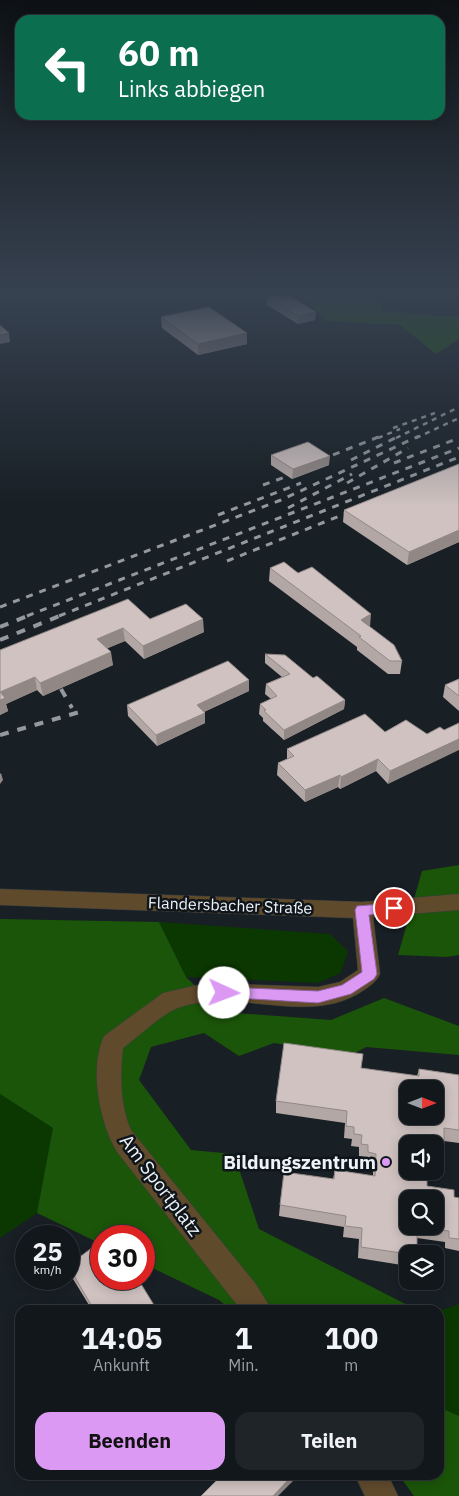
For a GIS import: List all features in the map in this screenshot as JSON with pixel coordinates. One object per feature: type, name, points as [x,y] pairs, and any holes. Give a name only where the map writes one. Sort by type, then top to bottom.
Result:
[{"type":"street","name":"Flandersbacher Straße","points":[[0,897],[42,897],[362,910],[459,902]]},
{"type":"street","name":"Am Sportplatz","points":[[254,1305],[175,1208],[120,1134],[114,1114],[108,1071],[112,1043],[171,1000],[206,992],[318,997],[346,990],[370,974],[362,910]]},
{"type":"street","points":[[373,1480],[383,1496]]},
{"type":"green space","points":[[459,865],[459,955],[447,957],[398,955],[422,871]]},
{"type":"green space","points":[[0,919],[159,922],[186,977],[223,1012],[331,1020],[384,998],[459,1026],[459,1055],[366,1047],[350,1056],[274,1043],[239,1056],[204,1033],[151,1047],[139,1080],[191,1150],[234,1154],[259,1229],[407,1305],[225,1305],[219,1300],[155,1269],[155,1225],[90,1225],[90,1239],[80,1234],[80,1225],[62,1225],[37,1213],[53,1128],[0,1094]]},
{"type":"green space","points":[[159,922],[330,934],[348,951],[341,973],[318,983],[186,977]]},
{"type":"green space","points":[[0,1094],[54,1128],[37,1213],[19,1225],[15,1225],[15,1228],[0,1238]]},
{"type":"green space","points":[[459,1304],[459,1416],[444,1409],[444,1309]]},
{"type":"green space","points":[[444,1409],[459,1416],[459,1496],[414,1496],[403,1480],[444,1480]]},
{"type":"building","points":[[308,442],[330,456],[293,469],[271,455]]},
{"type":"building","points":[[459,464],[459,530],[409,552],[344,510]]},
{"type":"building","points":[[284,562],[298,573],[312,567],[371,614],[361,620],[394,645],[402,661],[390,661],[359,637],[361,636],[270,568]]},
{"type":"building","points":[[128,599],[150,619],[186,604],[203,619],[143,646],[123,628],[97,639],[111,652],[40,683],[35,677],[0,692],[0,650]]},
{"type":"building","points":[[265,654],[285,655],[313,678],[317,676],[345,700],[284,730],[264,711],[266,710],[260,704],[277,696],[266,684],[290,674]]},
{"type":"building","points":[[228,661],[249,680],[197,705],[205,713],[156,735],[127,705]]},
{"type":"building","points":[[459,679],[459,696],[445,685]]},
{"type":"building","points":[[0,692],[5,698],[0,700]]},
{"type":"building","points":[[365,714],[385,732],[406,720],[427,734],[440,727],[444,730],[459,723],[459,739],[390,771],[378,759],[341,777],[340,775],[305,790],[278,763],[294,756],[287,749]]},
{"type":"building","name":"Bildungszentrum","points":[[284,1043],[363,1054],[361,1068],[419,1076],[419,1069],[459,1075],[459,1130],[444,1128],[444,1135],[399,1135],[399,1180],[427,1180],[427,1186],[454,1190],[454,1197],[459,1198],[459,1239],[449,1238],[449,1231],[444,1230],[444,1190],[399,1190],[399,1235],[417,1235],[417,1245],[399,1245],[399,1253],[361,1247],[362,1228],[345,1226],[346,1216],[280,1205],[284,1172],[334,1179],[335,1170],[375,1176],[376,1154],[368,1152],[368,1145],[361,1144],[362,1135],[354,1134],[354,1127],[346,1126],[347,1111],[276,1101]]},
{"type":"building","points":[[90,1249],[90,1290],[145,1290],[154,1305],[91,1305],[80,1286],[80,1257]]},
{"type":"building","points":[[217,1480],[288,1480],[273,1496],[201,1496]]},
{"type":"railway","points":[[396,438],[459,407]]},
{"type":"railway","points":[[393,428],[435,413]]},
{"type":"railway","points":[[416,438],[459,418]]},
{"type":"railway","points":[[378,438],[400,429]]},
{"type":"railway","points":[[320,460],[381,436]]},
{"type":"railway","points":[[351,460],[399,436]]},
{"type":"railway","points":[[0,607],[281,500],[419,436]]},
{"type":"railway","points":[[394,463],[459,438]]},
{"type":"railway","points":[[347,483],[408,448]]},
{"type":"railway","points":[[27,616],[459,448]]},
{"type":"railway","points":[[59,616],[459,457]]},
{"type":"railway","points":[[288,508],[352,474]]},
{"type":"railway","points":[[263,485],[288,476]]},
{"type":"railway","points":[[218,515],[301,483]]},
{"type":"railway","points":[[227,561],[357,509]]},
{"type":"railway","points":[[0,627],[30,615]]},
{"type":"railway","points":[[0,640],[62,615]]},
{"type":"railway","points":[[61,689],[72,708]]},
{"type":"railway","points":[[0,735],[83,711]]},
{"type":"place","name":"Bildungszentrum","points":[[386,1162]]},
{"type":"route","points":[[224,993],[318,997],[346,990],[370,974],[362,910],[394,908]]}]
